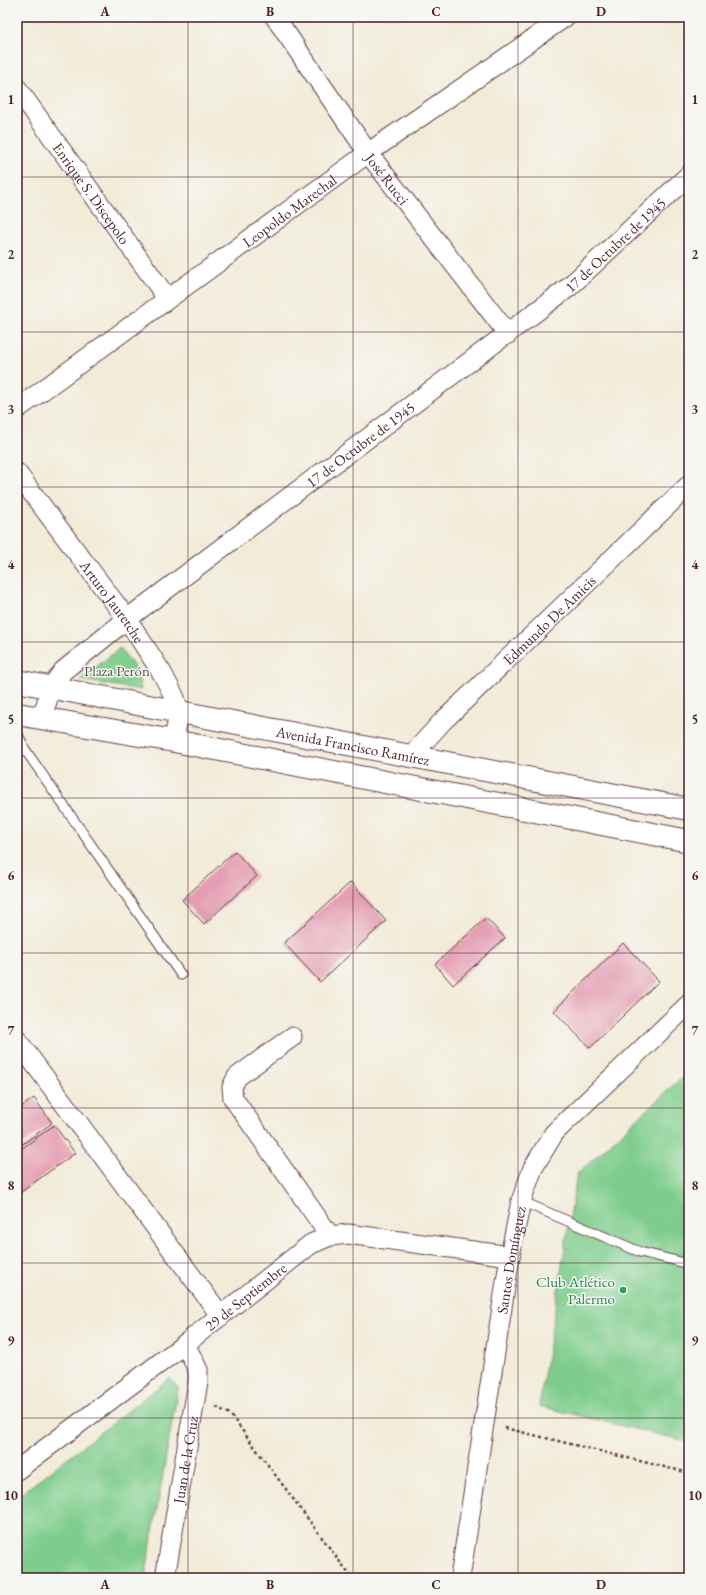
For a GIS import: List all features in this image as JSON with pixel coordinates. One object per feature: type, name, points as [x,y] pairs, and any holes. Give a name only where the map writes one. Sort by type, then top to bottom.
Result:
[{"type":"main road","name":"Avenida Francisco Ramírez","points":[[17,681],[689,809]]},
{"type":"main road","name":"Avenida Francisco Ramírez","points":[[17,714],[174,741],[689,841]]},
{"type":"street","name":"José Rucci","points":[[275,17],[368,153],[508,334]]},
{"type":"street","name":"Leopoldo Marechal","points":[[17,409],[167,298],[368,153],[558,19]]},
{"type":"street","name":"Enrique S. Discepolo","points":[[17,88],[167,298]]},
{"type":"street","name":"17 de Octubre de 1945","points":[[42,718],[51,688],[63,671],[127,619],[569,287],[689,175]]},
{"type":"street","name":"Arturo Jauretche","points":[[17,473],[127,619],[162,673],[175,698],[179,711],[174,741]]},
{"type":"street","name":"Edmundo De Amicis","points":[[411,756],[442,722],[689,485]]},
{"type":"street","name":"Santos Domínguez","points":[[460,1578],[510,1256],[521,1201],[533,1168],[554,1133],[689,1004]]},
{"type":"street","points":[[292,1037],[238,1077],[232,1088],[233,1098],[330,1236]]},
{"type":"street","points":[[17,1040],[221,1316]]},
{"type":"street","name":"29 de Septiembre","points":[[17,1470],[185,1344],[311,1244],[330,1236],[348,1234],[510,1256]]},
{"type":"street","name":"Juan de la Cruz","points":[[165,1578],[196,1395],[198,1370],[185,1344]]},
{"type":"lane","points":[[17,732],[24,748],[181,975]]},
{"type":"lane","points":[[521,1201],[640,1252],[689,1264]]},
{"type":"path","points":[[196,1395],[230,1414],[352,1578]]},
{"type":"path","points":[[483,1423],[689,1473]]},
{"type":"green space","name":"Plaza Perón","points":[[120,648],[137,671],[141,690],[80,680]]},
{"type":"green space","name":"Club Atlético Palermo","points":[[689,1071],[689,1442],[539,1406],[577,1174]]},
{"type":"green space","points":[[170,1378],[178,1388],[145,1578],[17,1578],[17,1499],[21,1494]]},
{"type":"building","points":[[235,851],[257,876],[204,924],[182,900]]},
{"type":"building","points":[[351,882],[386,921],[320,982],[284,943]]},
{"type":"building","points":[[486,918],[505,938],[453,985],[435,964]]},
{"type":"building","points":[[623,943],[659,981],[590,1048],[554,1011]]},
{"type":"building","points":[[34,1098],[52,1123],[17,1148],[17,1110]]},
{"type":"building","points":[[54,1125],[75,1153],[17,1195],[17,1152]]},
{"type":"place","name":"Club Atlético Palermo","points":[[623,1290]]}]
